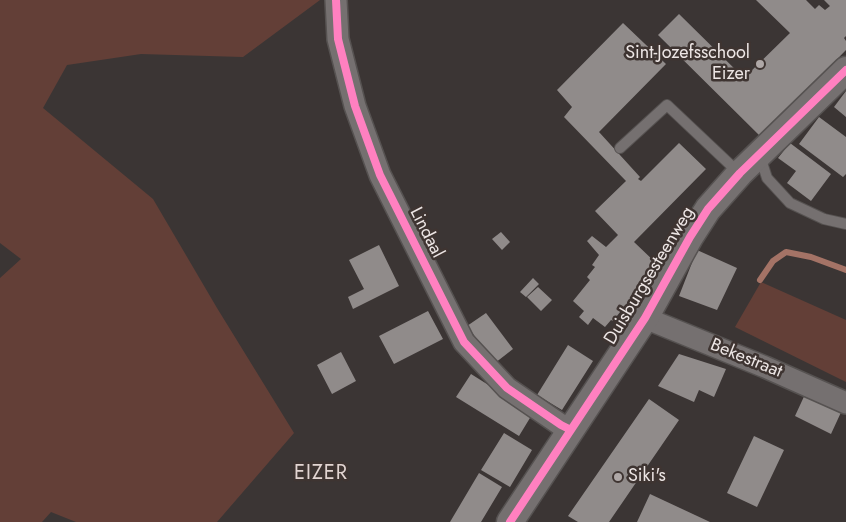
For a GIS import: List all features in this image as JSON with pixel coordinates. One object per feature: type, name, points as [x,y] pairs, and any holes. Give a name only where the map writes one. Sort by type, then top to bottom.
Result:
[{"type":"street","name":"Lindaal","points":[[336,0],[338,39],[355,106],[380,175],[464,342],[507,388],[571,430]]},
{"type":"street","name":"Duisburgsesteenweg","points":[[510,522],[645,318],[690,237],[708,209],[740,173],[846,70]]},
{"type":"street","name":"Bekestraat","points":[[645,318],[765,366],[846,402]]},
{"type":"lane","points":[[620,148],[667,105],[740,173]]},
{"type":"lane","points":[[759,155],[767,178],[790,203],[824,219],[846,224]]},
{"type":"shaded area","points":[[0,0],[320,0],[243,57],[141,54],[67,65],[43,108],[153,199],[294,433],[217,522],[76,522],[51,512],[42,522],[0,522],[0,278],[21,259],[0,243]]},
{"type":"shaded area","points":[[761,282],[846,320],[846,382],[735,327]]},
{"type":"building","name":"Sint-Jozefsschool Eizer","points":[[756,0],[806,0],[815,9],[819,5],[825,10],[830,6],[824,0],[846,0],[846,36],[844,38],[846,50],[761,137],[658,35],[679,14],[744,78],[790,33]]},
{"type":"building","points":[[623,23],[666,64],[599,132],[640,177],[638,179],[641,181],[679,143],[706,169],[634,242],[656,263],[642,285],[613,321],[611,320],[605,327],[593,318],[588,325],[579,317],[584,311],[573,301],[590,280],[587,277],[595,267],[592,265],[599,255],[587,241],[592,236],[606,247],[618,235],[595,211],[626,181],[564,117],[572,107],[557,90]]},
{"type":"building","points":[[846,91],[846,117],[834,107]]},
{"type":"building","points":[[819,117],[846,137],[846,174],[843,177],[799,144]]},
{"type":"building","points":[[790,143],[831,174],[811,201],[787,183],[796,171],[778,158]]},
{"type":"building","points":[[501,232],[510,242],[502,250],[492,239]]},
{"type":"building","points":[[379,245],[399,286],[353,309],[348,297],[364,289],[349,260]]},
{"type":"building","points":[[697,250],[737,268],[717,310],[679,296]]},
{"type":"building","points":[[533,278],[539,284],[526,297],[520,292]]},
{"type":"building","points":[[538,287],[552,300],[541,311],[527,297]]},
{"type":"building","points":[[428,311],[443,339],[394,364],[379,336]]},
{"type":"building","points":[[486,313],[513,349],[495,363],[467,326]]},
{"type":"building","points":[[568,345],[593,361],[562,410],[537,395]]},
{"type":"building","points":[[341,352],[356,381],[332,394],[317,365]]},
{"type":"building","points":[[679,354],[726,369],[714,397],[699,390],[694,402],[658,386]]},
{"type":"building","points":[[471,374],[533,413],[519,436],[456,397]]},
{"type":"building","points":[[807,390],[843,408],[831,434],[795,416]]},
{"type":"building","name":"Siki's","points":[[649,399],[679,420],[609,522],[578,522],[568,516]]},
{"type":"building","points":[[504,433],[532,450],[510,487],[481,470]]},
{"type":"building","points":[[754,436],[784,450],[757,507],[727,493]]},
{"type":"building","points":[[479,473],[502,487],[481,522],[450,522]]},
{"type":"building","points":[[650,494],[710,522],[637,522]]},
{"type":"waterway","points":[[760,280],[773,261],[786,252],[811,257],[846,270]]},
{"type":"cycle path","points":[[336,0],[338,39],[355,106],[380,175],[464,342],[507,388],[571,430]]},
{"type":"cycle path","points":[[510,522],[645,318],[690,237],[708,209],[740,173],[846,70]]},
{"type":"place","name":"Sint-Jozefsschool Eizer","points":[[760,64]]},
{"type":"place","name":"Siki's","points":[[618,477]]},
{"type":"district","name":"EIZER","points":[[321,474]]}]
